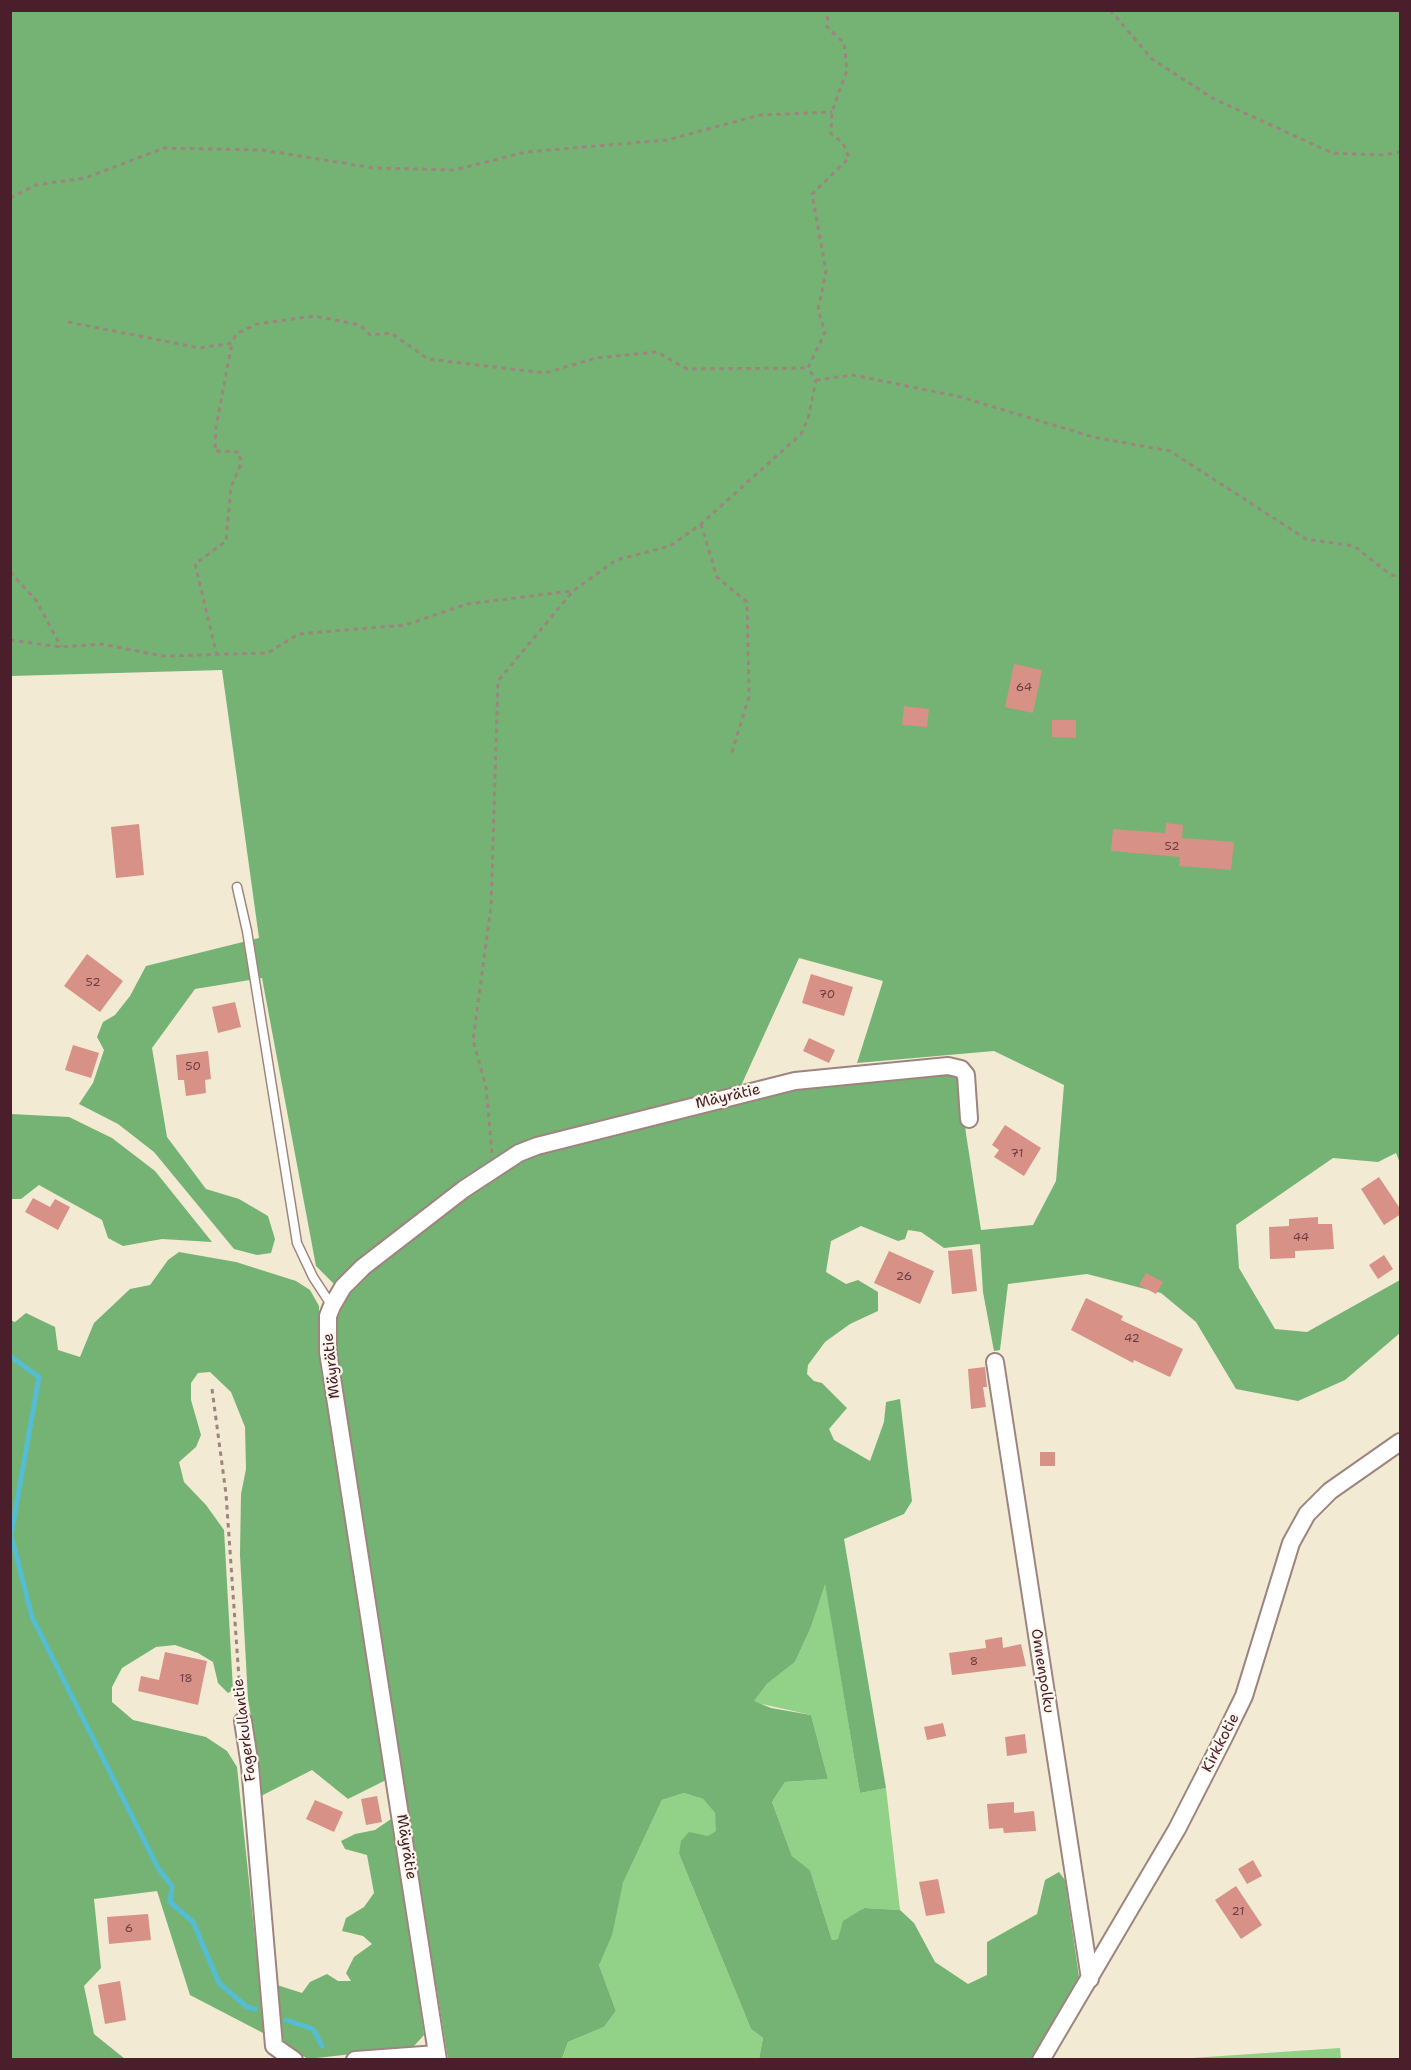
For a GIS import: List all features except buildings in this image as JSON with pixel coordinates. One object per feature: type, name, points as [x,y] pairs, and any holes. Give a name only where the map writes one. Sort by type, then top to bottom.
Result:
[{"type":"street","name":"Mäyrätie","points":[[437,2057],[328,1352],[328,1316],[332,1306],[343,1287],[363,1267],[493,1169],[519,1153],[537,1146],[795,1081],[948,1066],[961,1069],[966,1076],[969,1119]]},
{"type":"street","name":"Onnenpolku","points":[[995,1362],[1090,1979]]},
{"type":"street","name":"Kirkkotie","points":[[1041,2060],[1177,1829],[1245,1696],[1291,1543],[1307,1514],[1330,1491],[1401,1442]]},
{"type":"street","name":"Fagerkullantie","points":[[243,1721],[250,1766],[274,2046],[294,2060]]},
{"type":"street","points":[[355,2060],[437,2057]]},
{"type":"lane","points":[[237,888],[247,931],[297,1243],[313,1277],[332,1306]]},
{"type":"path","points":[[808,368],[825,332],[818,310],[826,271],[812,194],[849,158],[843,143],[831,134],[832,112],[847,70],[844,43],[827,27],[828,10]]},
{"type":"path","points":[[1110,10],[1152,59],[1214,99],[1332,153],[1381,155],[1401,152]]},
{"type":"path","points":[[10,198],[36,185],[85,178],[164,148],[262,150],[374,168],[454,170],[526,152],[667,140],[760,115],[832,112]]},
{"type":"path","points":[[217,656],[195,564],[226,541],[231,487],[241,464],[239,452],[215,451],[216,427],[232,344],[236,334],[257,324],[315,316],[360,325],[370,335],[390,333],[428,359],[545,373],[596,358],[657,352],[687,369],[808,368]]},
{"type":"path","points":[[68,322],[200,348],[232,344]]},
{"type":"path","points":[[493,1169],[486,1087],[473,1040],[491,906],[498,681],[573,591],[616,560],[670,546],[701,524],[801,434],[808,419],[816,380],[808,368]]},
{"type":"path","points":[[816,380],[854,375],[961,397],[1093,437],[1170,451],[1306,539],[1354,546],[1391,574],[1401,576]]},
{"type":"path","points":[[701,524],[717,577],[747,602],[749,697],[731,755]]},
{"type":"path","points":[[10,572],[36,600],[61,647]]},
{"type":"path","points":[[10,640],[61,647],[102,644],[162,656],[268,653],[298,634],[405,625],[467,604],[573,591]]},
{"type":"path","name":"Fagerkullantie","points":[[212,1389],[226,1494],[243,1721]]},
{"type":"green space","points":[[10,11],[1400,11],[1400,1163],[1396,1153],[1378,1162],[1333,1158],[1236,1225],[1239,1268],[1275,1329],[1307,1332],[1400,1280],[1400,1333],[1345,1380],[1298,1401],[1236,1389],[1196,1322],[1161,1293],[1087,1274],[1008,1284],[1000,1350],[994,1351],[983,1292],[980,1244],[944,1248],[921,1232],[908,1230],[905,1239],[898,1241],[861,1226],[831,1241],[826,1272],[846,1284],[858,1280],[878,1292],[878,1311],[850,1324],[825,1342],[808,1365],[807,1374],[814,1381],[822,1383],[847,1408],[829,1429],[834,1440],[870,1461],[884,1422],[886,1402],[900,1399],[912,1501],[904,1514],[844,1539],[886,1788],[860,1793],[825,1584],[811,1627],[795,1662],[767,1684],[754,1701],[771,1708],[811,1715],[828,1779],[785,1782],[772,1802],[792,1856],[810,1870],[832,1940],[838,1939],[843,1921],[864,1908],[900,1910],[914,1923],[935,1962],[968,1984],[987,1975],[987,1942],[1037,1914],[1045,1880],[1059,1872],[1065,1880],[1079,1977],[1032,2059],[759,2059],[763,2038],[751,2029],[679,1854],[681,1841],[689,1832],[708,1836],[716,1831],[715,1813],[703,1799],[684,1793],[662,1800],[623,1883],[612,1935],[599,1965],[616,2011],[604,2027],[568,2042],[562,2059],[448,2059],[333,1344],[334,1314],[352,1282],[496,1175],[528,1156],[796,1089],[948,1072],[958,1075],[961,1083],[966,1134],[981,1230],[1033,1225],[1056,1181],[1064,1085],[994,1051],[857,1063],[883,981],[799,958],[740,1088],[540,1140],[334,1284],[316,1266],[262,978],[195,989],[152,1048],[167,1137],[206,1189],[239,1199],[268,1216],[275,1239],[271,1253],[257,1255],[234,1249],[154,1152],[118,1124],[79,1104],[93,1083],[104,1050],[97,1037],[103,1022],[115,1015],[130,996],[146,966],[259,938],[222,670],[11,676]]},
{"type":"green space","points":[[11,1114],[69,1117],[112,1138],[155,1171],[212,1242],[162,1239],[123,1246],[108,1238],[102,1220],[39,1185],[21,1199],[11,1199]]},
{"type":"green space","points":[[179,1252],[236,1262],[296,1281],[310,1290],[319,1306],[319,1347],[386,1780],[348,1799],[312,1770],[261,1796],[260,1769],[248,1699],[240,1555],[241,1494],[246,1469],[245,1427],[231,1392],[210,1372],[198,1373],[191,1383],[191,1400],[201,1435],[196,1447],[179,1462],[184,1482],[206,1505],[224,1530],[233,1690],[228,1693],[218,1683],[213,1662],[198,1653],[175,1645],[156,1647],[122,1668],[112,1687],[112,1702],[133,1720],[206,1737],[227,1751],[237,1767],[265,2034],[190,1995],[157,1891],[94,1899],[101,1968],[84,1986],[94,2034],[125,2059],[11,2059],[10,1320],[15,1322],[26,1313],[55,1327],[58,1350],[80,1357],[94,1323],[130,1289],[150,1285],[168,1260]]},
{"type":"green space","points":[[825,1582],[860,1793],[886,1788],[900,1910],[863,1908],[838,1939],[832,1940],[810,1870],[792,1856],[772,1802],[785,1782],[828,1779],[811,1715],[753,1702],[767,1684],[795,1662],[811,1627]]},
{"type":"green space","points":[[684,1793],[703,1799],[715,1813],[717,1831],[679,1854],[751,2029],[763,2038],[759,2059],[562,2060],[568,2042],[604,2027],[616,2011],[599,1965],[623,1883],[662,1800]]},
{"type":"green space","points":[[394,1817],[424,2035],[413,2047],[308,2059],[286,2046],[274,2017],[277,1985],[302,1993],[310,1982],[327,1974],[338,1981],[351,1981],[346,1973],[354,1957],[372,1944],[363,1936],[342,1931],[346,1918],[364,1907],[374,1893],[367,1855],[345,1849],[341,1841],[355,1834],[375,1830]]},
{"type":"green space","points":[[1340,2048],[1341,2059],[1177,2059]]},
{"type":"waterway","points":[[10,1356],[39,1377],[11,1535],[32,1617],[158,1868],[172,1886],[170,1902],[193,1922],[219,1983],[247,2007],[255,2009]]},
{"type":"waterway","points":[[286,2020],[313,2029],[322,2046]]}]
